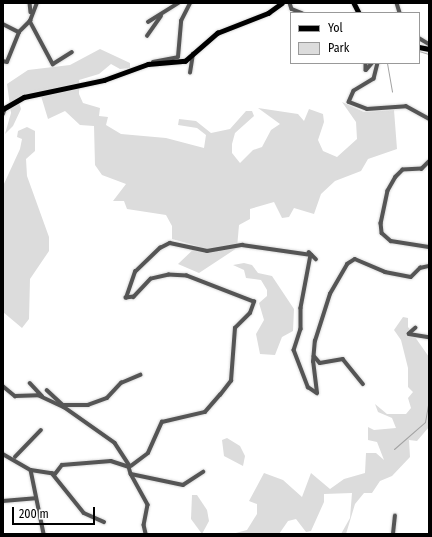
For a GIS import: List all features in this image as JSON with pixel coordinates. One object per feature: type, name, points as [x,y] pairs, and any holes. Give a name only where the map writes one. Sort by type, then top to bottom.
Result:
[{"type":"main road","points":[[4,108],[24,97],[104,80],[148,64],[180,63],[217,33],[268,13],[282,3]]},
{"type":"street","points":[[30,3],[30,21],[53,64],[72,52]]},
{"type":"street","points":[[31,13],[37,3]]},
{"type":"street","points":[[148,22],[162,15],[179,3]]},
{"type":"street","points":[[148,64],[178,57],[181,21],[190,3]]},
{"type":"street","points":[[290,3],[292,9],[300,12]]},
{"type":"street","points":[[147,36],[162,15]]},
{"type":"street","points":[[3,61],[9,58],[19,32],[30,21]]},
{"type":"street","points":[[3,24],[19,32]]},
{"type":"street","points":[[420,39],[429,44]]},
{"type":"street","points":[[190,73],[195,51]]},
{"type":"street","points":[[366,64],[366,70],[371,64]]},
{"type":"street","points":[[378,64],[374,79],[354,91],[349,102],[367,109],[406,106],[429,119]]},
{"type":"street","points":[[3,114],[4,108]]},
{"type":"street","points":[[429,162],[422,169],[404,170],[396,177],[388,192],[381,223],[382,232],[391,241],[429,247]]},
{"type":"street","points":[[130,466],[148,453],[162,422],[205,412],[231,381],[235,328],[250,313],[254,302],[187,276],[169,275],[151,279],[129,300],[125,295],[143,262],[170,243],[197,250],[242,245],[264,250],[304,251],[316,259]]},
{"type":"street","points":[[304,251],[310,255],[312,261],[294,350],[308,387],[317,393],[314,355],[330,294],[352,259],[411,277],[420,268],[429,266]]},
{"type":"street","points":[[416,328],[409,334],[429,337]]},
{"type":"street","points":[[314,355],[320,363],[343,359],[363,384]]},
{"type":"street","points":[[3,386],[15,396],[38,395],[64,406],[88,405],[107,398],[121,383],[140,375]]},
{"type":"street","points":[[30,383],[43,398]]},
{"type":"street","points":[[47,390],[64,406],[115,443],[130,466],[131,474],[148,505],[144,525],[146,534]]},
{"type":"street","points":[[15,457],[41,430]]},
{"type":"street","points":[[3,454],[15,457],[31,470],[52,473],[84,513],[104,522]]},
{"type":"street","points":[[52,473],[62,465],[96,461],[111,461],[130,466]]},
{"type":"street","points":[[31,470],[35,498],[44,534]]},
{"type":"street","points":[[131,474],[183,485],[203,472]]},
{"type":"street","points":[[3,501],[35,498]]},
{"type":"street","points":[[393,534],[395,516]]},
{"type":"green space","points":[[100,49],[130,63],[130,68],[120,69],[111,64],[99,74],[79,80],[79,94],[83,103],[100,108],[99,116],[108,117],[106,125],[121,134],[166,138],[204,148],[206,135],[197,128],[178,125],[179,119],[196,121],[211,133],[230,129],[246,111],[252,111],[254,116],[235,133],[232,144],[232,153],[240,163],[253,150],[262,147],[271,130],[280,124],[258,108],[298,114],[304,121],[309,109],[323,114],[324,122],[318,140],[323,151],[337,157],[357,139],[356,122],[342,102],[364,112],[394,110],[397,149],[368,159],[361,171],[335,181],[321,194],[314,214],[294,208],[289,217],[282,218],[274,202],[250,209],[250,219],[239,225],[237,248],[199,273],[178,264],[197,246],[172,239],[172,226],[166,215],[127,209],[124,201],[113,201],[126,184],[102,175],[95,165],[94,126],[80,125],[65,111],[48,119],[41,96],[19,102],[21,109],[13,126],[5,134],[11,113],[7,84],[28,70],[70,65]]},
{"type":"green space","points":[[27,127],[35,131],[35,151],[26,159],[27,176],[49,237],[49,251],[30,279],[29,319],[22,328],[3,312],[3,186],[20,149],[22,139],[17,137],[18,131]]},
{"type":"green space","points":[[244,263],[252,265],[258,273],[272,276],[294,309],[293,331],[282,337],[275,355],[260,354],[256,334],[264,320],[259,303],[267,296],[267,290],[261,280],[246,278],[244,270],[233,265]]},
{"type":"green space","points":[[403,317],[408,318],[408,327],[429,357],[429,427],[417,441],[409,440],[410,457],[392,476],[380,481],[372,493],[364,493],[355,504],[346,534],[341,534],[350,518],[352,493],[324,494],[324,502],[311,531],[306,532],[296,519],[288,521],[279,534],[232,534],[247,530],[257,514],[257,504],[249,501],[264,473],[283,480],[302,497],[311,473],[330,489],[344,479],[365,473],[366,453],[376,453],[384,460],[377,442],[368,440],[368,427],[374,430],[396,428],[392,418],[378,412],[375,404],[387,414],[406,414],[411,408],[408,398],[413,392],[408,387],[408,368],[401,340],[394,330]]},
{"type":"green space","points":[[227,438],[240,446],[245,456],[243,466],[224,456],[222,440]]},
{"type":"green space","points":[[192,495],[197,495],[207,510],[209,521],[202,534],[191,519]]},
{"type":"waterway","points":[[420,51],[429,54]]},
{"type":"waterway","points":[[387,64],[392,92]]},
{"type":"waterway","points":[[394,449],[425,422],[429,399]]}]
